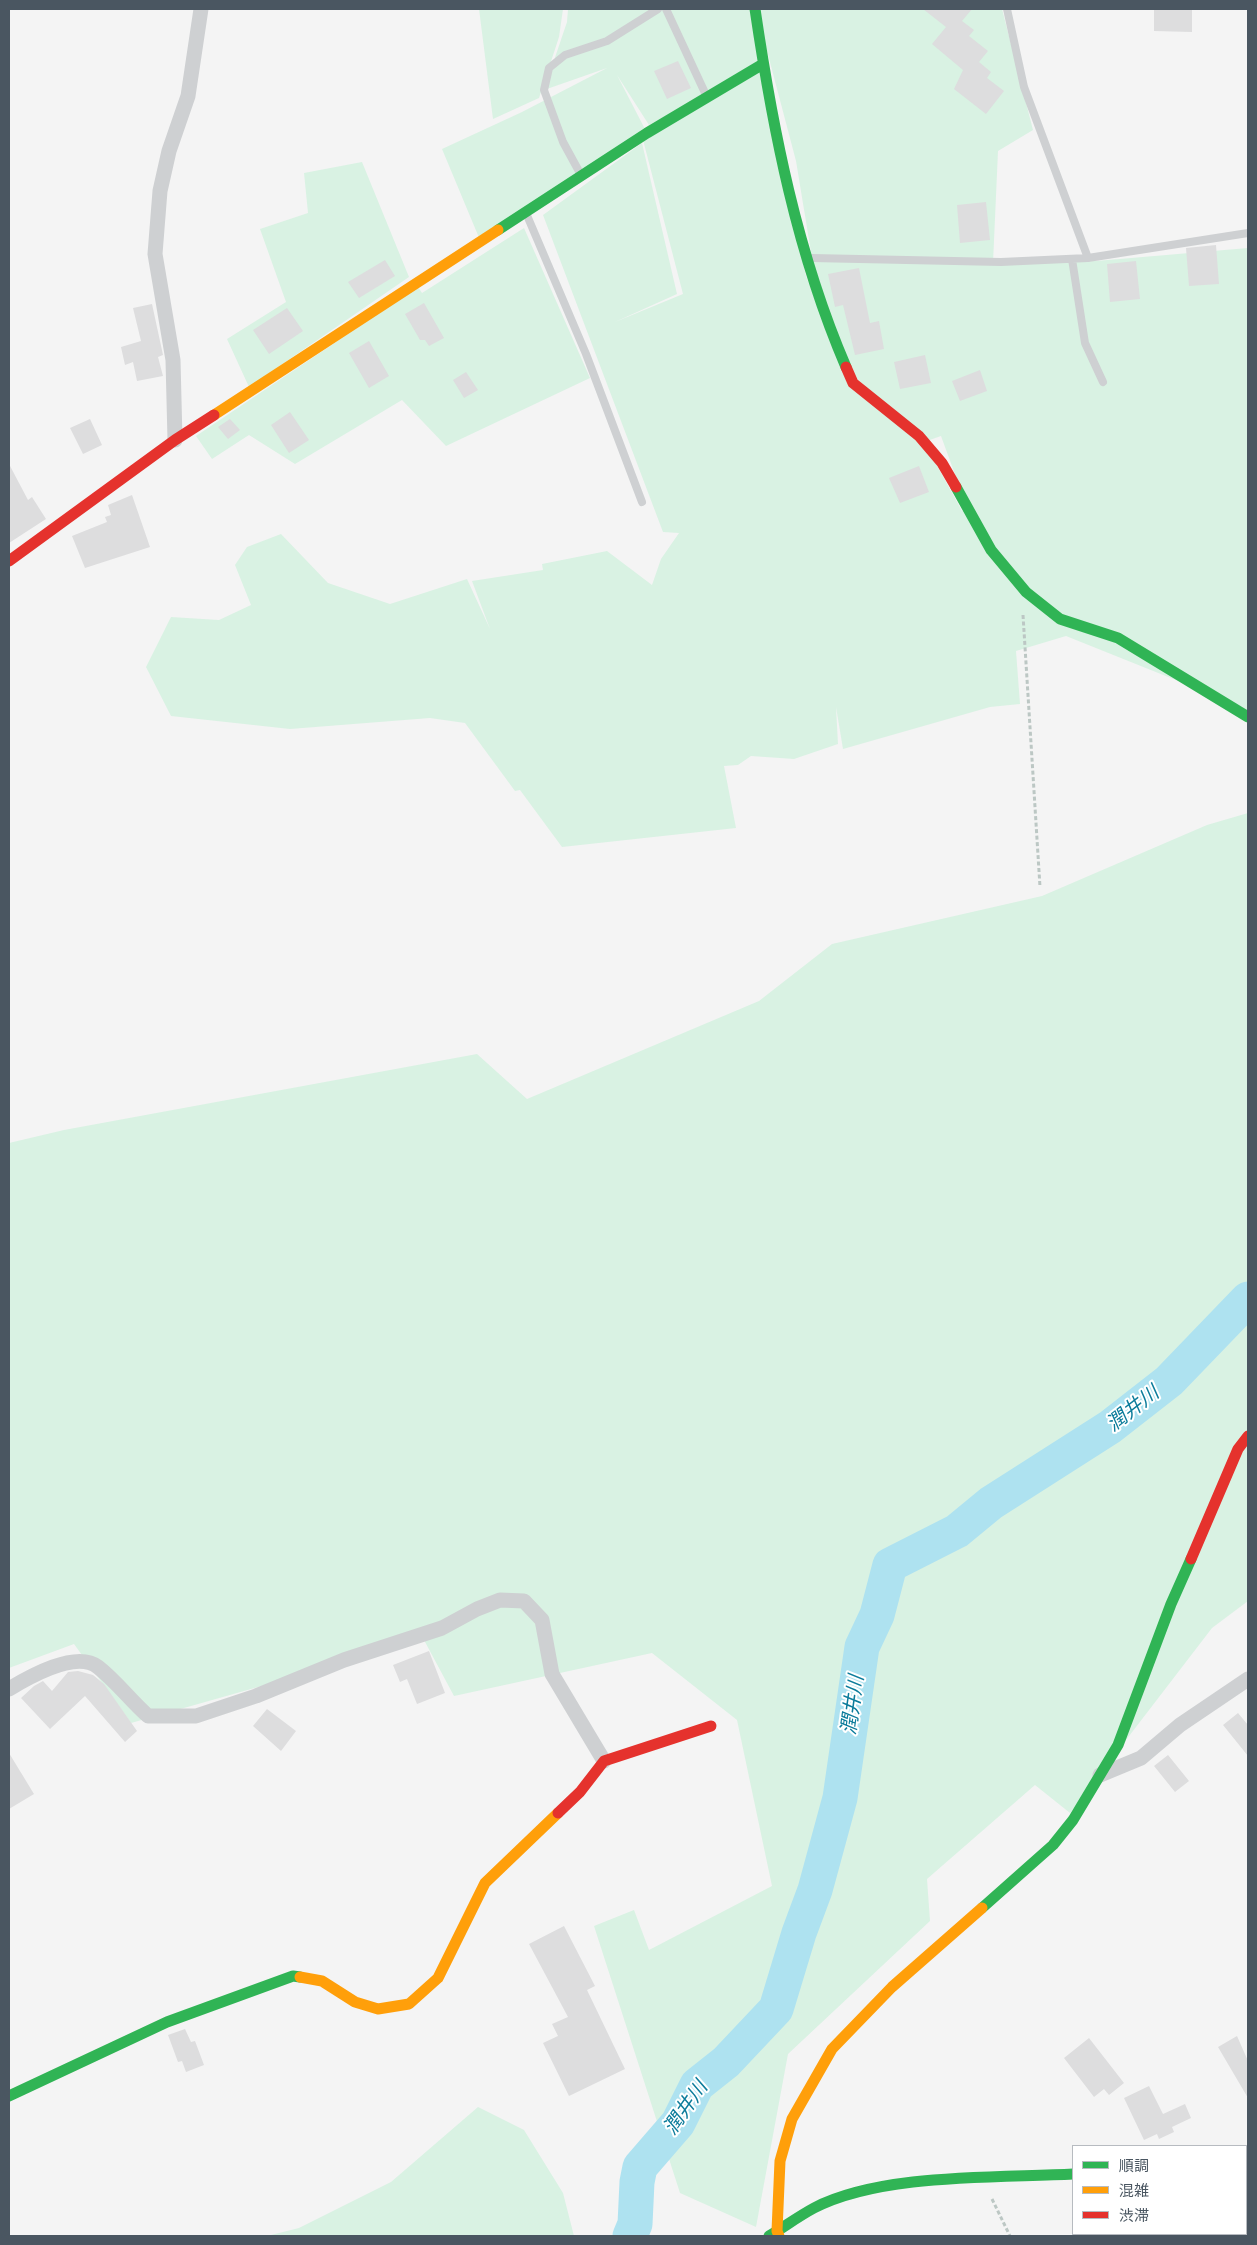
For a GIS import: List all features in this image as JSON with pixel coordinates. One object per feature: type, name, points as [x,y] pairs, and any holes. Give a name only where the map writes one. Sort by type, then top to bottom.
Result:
[{"type":"street","points":[[175,440],[173,360],[155,254],[160,192],[169,151],[188,96],[201,9]]},
{"type":"street","points":[[755,9],[763,64],[798,232],[826,320],[853,382],[919,436],[942,463],[991,550],[1021,586],[1060,619],[1118,638],[1248,717]]},
{"type":"street","points":[[9,561],[175,440],[581,175],[763,64]]},
{"type":"street","points":[[775,2234],[780,2161],[792,2119],[832,2049],[892,1987],[1053,1845],[1073,1820],[1118,1745],[1171,1604],[1238,1449],[1248,1436]]},
{"type":"street","points":[[9,1689],[34,1674],[58,1665],[80,1663],[97,1666],[148,1716],[196,1716],[256,1696],[344,1660],[442,1628],[477,1609],[500,1600],[524,1601],[542,1620],[552,1674],[604,1761]]},
{"type":"street","points":[[1100,1775],[1141,1758],[1180,1726],[1248,1679]]},
{"type":"street","points":[[9,2096],[167,2022],[293,1976],[322,1981],[356,2002],[378,2009],[409,2004],[438,1978],[486,1883],[580,1792],[604,1761],[711,1726]]},
{"type":"street","points":[[775,2234],[815,2207],[868,2189],[912,2182],[1072,2174]]},
{"type":"lane","points":[[581,175],[563,142],[544,90],[549,68],[564,55],[607,40],[658,9]]},
{"type":"lane","points":[[666,9],[707,97]]},
{"type":"lane","points":[[1007,9],[1024,87],[1088,258]]},
{"type":"lane","points":[[526,211],[586,354],[642,502]]},
{"type":"lane","points":[[812,258],[1002,262],[1072,259],[1248,233]]},
{"type":"lane","points":[[1072,259],[1084,343],[1103,382]]},
{"type":"path","points":[[1021,586],[1040,887]]},
{"type":"path","points":[[982,2179],[1010,2236]]},
{"type":"green space","points":[[479,9],[563,9],[559,37],[539,98],[493,119]]},
{"type":"green space","points":[[568,9],[753,9],[763,64],[758,66],[806,276],[847,382],[918,437],[847,369],[812,258],[796,161],[756,9],[1002,9],[1033,130],[998,151],[993,263],[1096,261],[1248,248],[1248,717],[1240,712],[1243,707],[1066,636],[1016,651],[1020,704],[990,707],[843,749],[836,707],[838,744],[794,759],[751,756],[738,765],[724,766],[736,828],[562,847],[520,790],[515,791],[465,723],[430,718],[290,729],[171,716],[146,667],[171,617],[219,620],[251,605],[235,565],[247,547],[281,534],[328,583],[390,604],[467,579],[490,629],[472,581],[543,570],[542,564],[607,551],[652,585],[661,559],[679,533],[663,532],[543,215],[642,143],[677,294],[615,322],[683,294],[642,136],[480,240],[442,149],[522,112],[607,68],[544,90],[567,22]],"holes":[[[751,71],[647,133],[617,75],[649,125]],[[941,436],[968,510],[962,511],[924,442]]]},
{"type":"green space","points":[[362,162],[409,277],[249,387],[227,339],[286,302],[260,229],[308,213],[304,173]]},
{"type":"green space","points":[[524,228],[590,378],[446,446],[402,400],[295,464],[249,435],[212,459],[196,436],[418,287],[422,293]]},
{"type":"green space","points":[[1248,813],[1248,1601],[1212,1628],[1070,1813],[1035,1785],[927,1879],[930,1921],[788,2054],[756,2227],[680,2193],[594,1926],[634,1910],[649,1950],[772,1886],[737,1720],[652,1653],[454,1696],[424,1640],[131,1723],[74,1644],[9,1668],[9,1143],[64,1130],[477,1054],[527,1099],[759,1001],[832,944],[1042,896],[1207,825]]},
{"type":"green space","points":[[478,2107],[524,2130],[563,2193],[574,2236],[267,2236],[299,2228],[391,2182]]},
{"type":"building","points":[[923,9],[972,9],[962,21],[974,30],[969,36],[988,51],[979,62],[991,72],[987,78],[1004,91],[986,114],[954,89],[963,70],[932,44],[946,27]]},
{"type":"building","points":[[1154,9],[1192,10],[1192,32],[1154,31]]},
{"type":"building","points":[[678,61],[691,88],[667,99],[654,71]]},
{"type":"building","points":[[986,202],[990,240],[960,243],[957,205]]},
{"type":"building","points":[[1216,245],[1219,284],[1189,286],[1186,248]]},
{"type":"building","points":[[385,260],[395,276],[359,298],[348,282]]},
{"type":"building","points":[[1136,261],[1140,299],[1110,302],[1107,264]]},
{"type":"building","points":[[859,268],[870,323],[879,321],[884,349],[855,355],[843,305],[835,307],[828,274]]},
{"type":"building","points":[[424,303],[444,338],[429,346],[425,340],[420,340],[405,314]]},
{"type":"building","points":[[152,304],[163,355],[158,357],[163,376],[137,381],[133,362],[125,365],[121,347],[141,341],[133,308]]},
{"type":"building","points":[[287,308],[303,331],[269,354],[253,330]]},
{"type":"building","points":[[369,341],[389,376],[369,388],[349,353]]},
{"type":"building","points":[[925,355],[931,383],[900,389],[894,362]]},
{"type":"building","points":[[980,370],[987,391],[960,401],[952,381]]},
{"type":"building","points":[[466,372],[478,390],[464,398],[453,380]]},
{"type":"building","points":[[290,412],[309,440],[289,453],[271,425]]},
{"type":"building","points":[[90,419],[102,445],[83,454],[70,428]]},
{"type":"building","points":[[230,419],[240,430],[228,439],[218,427]]},
{"type":"building","points":[[9,464],[28,500],[32,497],[46,519],[9,543]]},
{"type":"building","points":[[919,466],[929,492],[900,503],[889,478]]},
{"type":"building","points":[[132,495],[150,547],[85,568],[72,536],[107,522],[105,517],[111,515],[108,505]]},
{"type":"building","points":[[429,1651],[445,1693],[417,1704],[407,1679],[400,1682],[393,1665]]},
{"type":"building","points":[[78,1671],[93,1675],[104,1684],[137,1731],[125,1742],[85,1696],[50,1729],[21,1698],[34,1686],[43,1681],[52,1691],[68,1672]]},
{"type":"building","points":[[267,1709],[296,1731],[281,1751],[253,1726]]},
{"type":"building","points":[[1238,1713],[1248,1725],[1248,1756],[1223,1725]]},
{"type":"building","points":[[9,1753],[34,1794],[9,1809]]},
{"type":"building","points":[[1168,1755],[1189,1781],[1175,1792],[1154,1766]]},
{"type":"building","points":[[564,1926],[595,1986],[587,1990],[625,2069],[569,2096],[543,2043],[558,2036],[552,2024],[568,2017],[529,1944]]},
{"type":"building","points":[[185,2029],[191,2042],[195,2041],[204,2065],[186,2072],[182,2061],[178,2062],[168,2035]]},
{"type":"building","points":[[1237,2036],[1248,2061],[1248,2098],[1218,2047]]},
{"type":"building","points":[[1089,2038],[1124,2083],[1109,2095],[1104,2089],[1094,2097],[1064,2058]]},
{"type":"building","points":[[1149,2086],[1163,2114],[1185,2104],[1191,2118],[1172,2127],[1174,2132],[1159,2139],[1157,2134],[1144,2140],[1124,2098]]},
{"type":"waterway","name":"潤井川","points":[[630,2236],[635,2224],[637,2182],[640,2167],[678,2123],[697,2085],[726,2062],[776,2009],[799,1933],[815,1890],[840,1798],[862,1647],[877,1615],[890,1565],[957,1531],[991,1503],[1110,1427],[1169,1381],[1248,1299]]},
{"type":"traffic: fast","points":[[755,9],[779,146],[800,236],[829,324],[846,367]]},
{"type":"traffic: fast","points":[[498,230],[647,133],[763,64]]},
{"type":"traffic: fast","points":[[956,487],[991,550],[1026,592],[1060,619],[1118,638],[1248,717]]},
{"type":"traffic: fast","points":[[982,1908],[1053,1845],[1073,1820],[1118,1745],[1171,1604],[1191,1559]]},
{"type":"traffic: fast","points":[[9,2096],[167,2022],[293,1976],[300,1977]]},
{"type":"traffic: fast","points":[[769,2236],[814,2208],[841,2197],[872,2188],[940,2179],[1072,2174]]},
{"type":"traffic: slow","points":[[214,415],[498,230]]},
{"type":"traffic: slow","points":[[300,1977],[322,1981],[355,2002],[378,2009],[409,2004],[438,1978],[485,1883],[558,1813]]},
{"type":"traffic: slow","points":[[779,2236],[777,2231],[780,2161],[792,2119],[832,2049],[892,1987],[982,1908]]},
{"type":"traffic: jam","points":[[846,367],[853,383],[919,436],[942,463],[956,487]]},
{"type":"traffic: jam","points":[[9,561],[175,440],[214,415]]},
{"type":"traffic: jam","points":[[1191,1559],[1238,1449],[1248,1436]]},
{"type":"traffic: jam","points":[[558,1813],[580,1792],[604,1761],[711,1726]]}]
